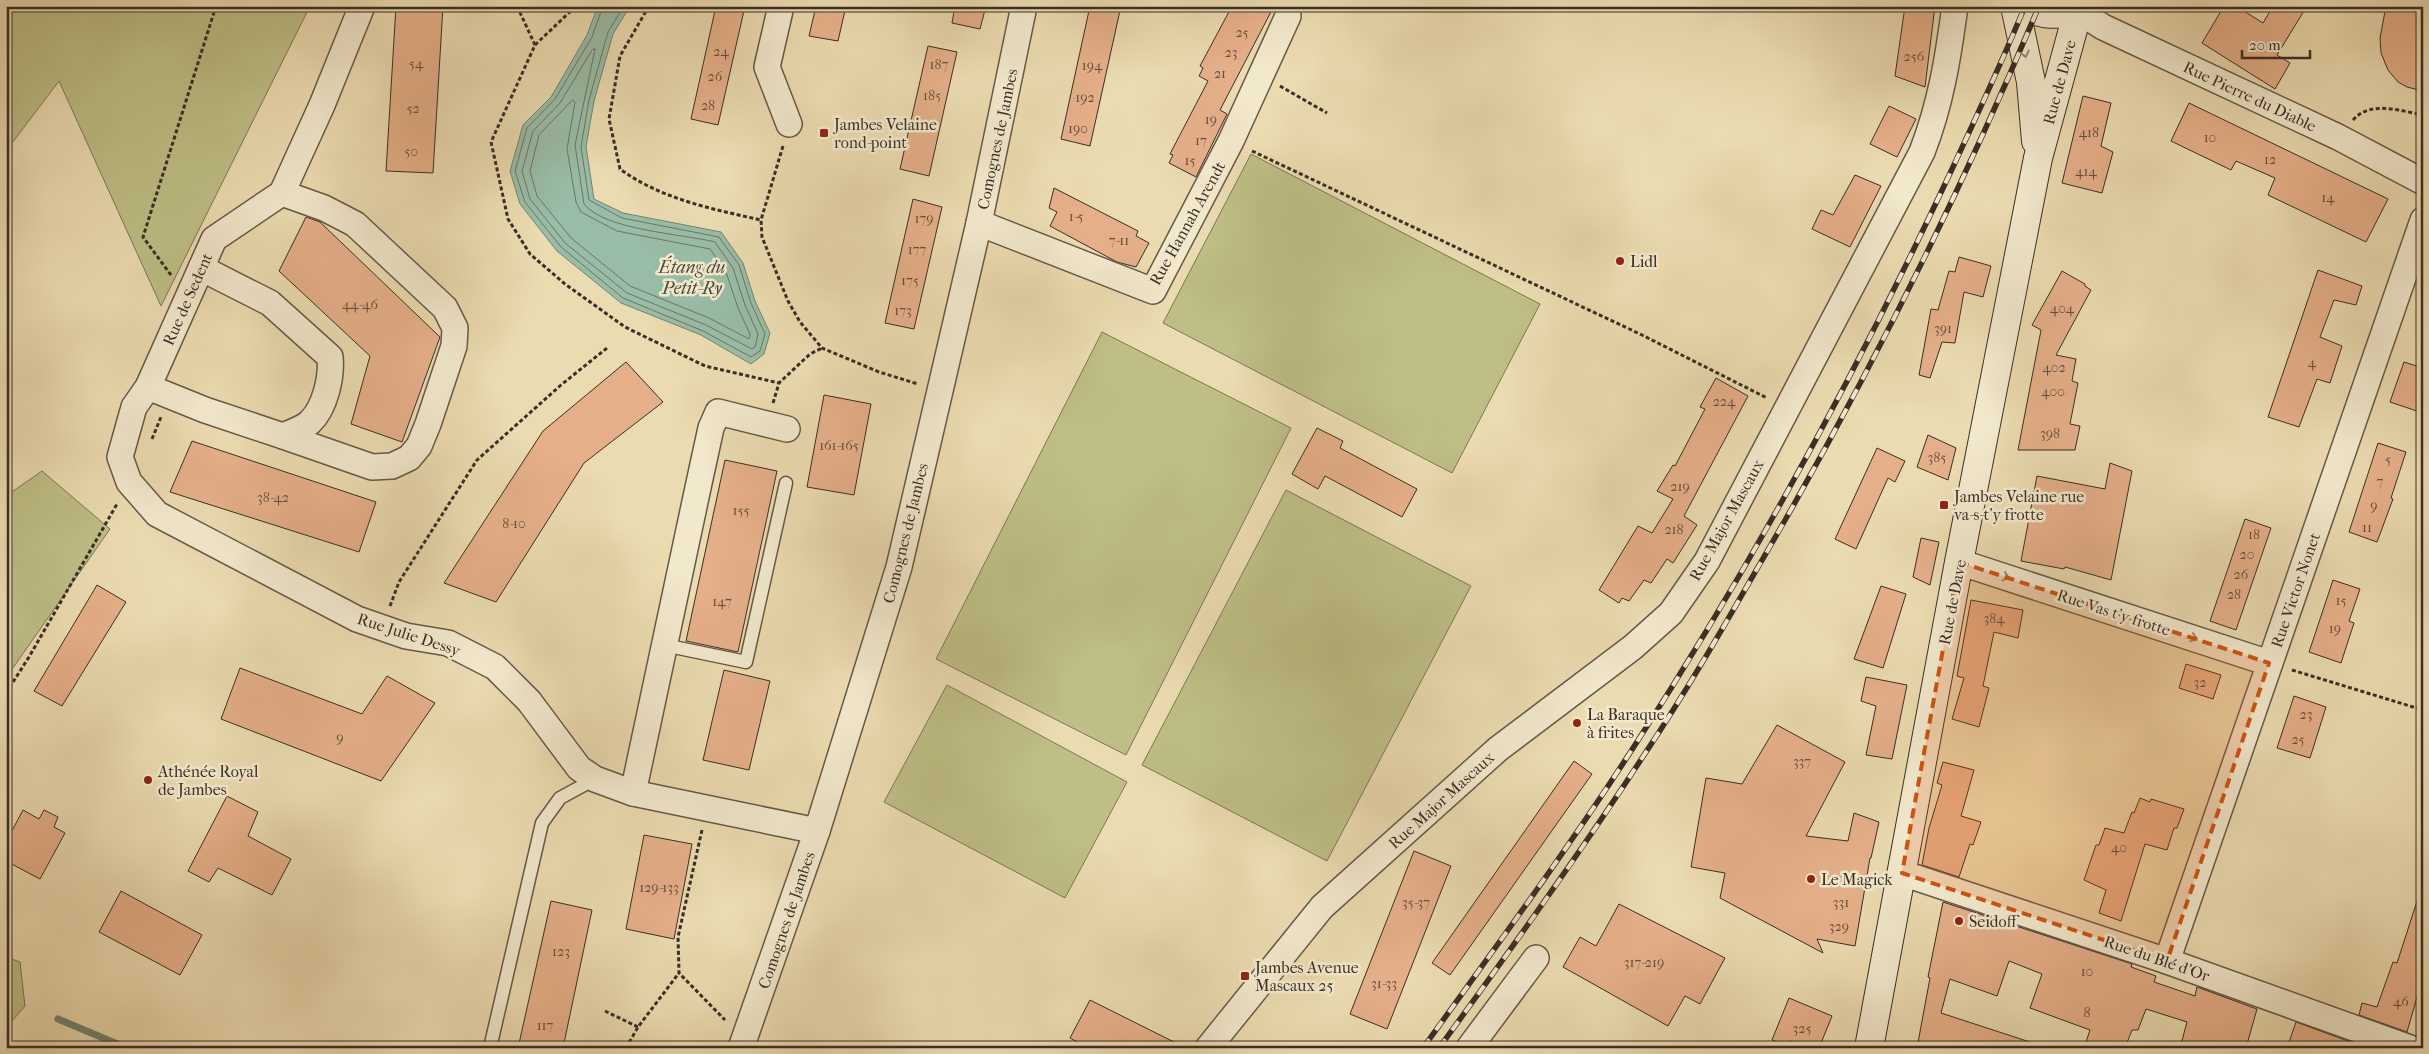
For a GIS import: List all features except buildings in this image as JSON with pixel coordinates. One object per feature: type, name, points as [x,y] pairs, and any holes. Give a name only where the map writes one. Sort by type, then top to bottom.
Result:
[{"type":"main road","name":"Rue de Dave","points":[[2015,6],[2031,82],[2038,158]]},
{"type":"main road","points":[[2024,6],[2036,12],[2054,16],[2078,8]]},
{"type":"main road","name":"Rue de Dave","points":[[1869,1048],[1959,562],[2038,158],[2078,8]]},
{"type":"street","points":[[148,387],[205,410],[372,467],[392,466],[409,458],[419,446],[454,346],[455,328],[445,308],[355,224],[324,208],[282,193],[322,105],[362,6]]},
{"type":"street","points":[[781,6],[767,67],[789,124]]},
{"type":"street","name":"Comognes de Jambes","points":[[743,1044],[817,831],[899,567],[979,223],[1024,6]]},
{"type":"street","name":"Rue Major Mascaux","points":[[1208,1048],[1322,906],[1498,749],[1633,647],[1671,613],[1707,560],[1922,152],[1934,122],[1944,85],[1955,6]]},
{"type":"street","name":"Rue Pierre du Diable","points":[[2078,8],[2103,27],[2338,137],[2423,182]]},
{"type":"street","name":"Rue Hannah Arendt","points":[[979,223],[1152,291],[1231,141],[1263,76],[1288,16]]},
{"type":"street","name":"Rue de Sedent","points":[[129,482],[120,457],[134,407],[148,387],[214,239],[282,193]]},
{"type":"street","name":"Rue Victor Nonet","points":[[2167,961],[2423,220]]},
{"type":"street","points":[[201,268],[270,303],[330,357],[331,370],[321,406],[310,422],[282,436]]},
{"type":"street","points":[[634,793],[707,446],[718,412],[777,426]]},
{"type":"street","name":"Rue Julie Dessy","points":[[129,482],[157,514],[357,619],[406,636],[448,643],[495,667],[529,702],[579,768],[595,779],[634,793],[817,831]]},
{"type":"street","name":"Rue Vas t'y frotte","points":[[1959,562],[2270,663]]},
{"type":"street","name":"Rue du Blé d'Or","points":[[1902,873],[2167,961],[2410,1048]]},
{"type":"street","points":[[1469,1048],[1536,958]]},
{"type":"lane","points":[[664,645],[746,662],[786,483]]},
{"type":"lane","points":[[490,1048],[542,823],[560,798],[595,779]]},
{"type":"path","points":[[188,297],[143,238],[216,6]]},
{"type":"path","points":[[517,6],[535,45]]},
{"type":"path","points":[[576,6],[535,45],[490,142],[508,218],[530,254],[565,284],[625,327],[705,366],[779,383]]},
{"type":"path","points":[[649,6],[620,56],[610,110],[609,119],[620,169],[641,184],[700,206],[761,220]]},
{"type":"path","points":[[1263,76],[1327,113]]},
{"type":"path","points":[[2338,137],[2358,114],[2380,107],[2423,115]]},
{"type":"path","points":[[789,124],[761,220],[762,237],[788,301],[800,322],[822,348],[879,372],[940,390]]},
{"type":"path","points":[[1231,141],[1642,335],[1787,408]]},
{"type":"path","points":[[382,628],[399,582],[477,460],[561,385],[607,348]]},
{"type":"path","points":[[777,426],[779,383],[810,354],[822,348]]},
{"type":"path","points":[[6,693],[29,657],[129,482]]},
{"type":"path","points":[[2270,663],[2423,710]]},
{"type":"path","points":[[626,1048],[638,1027],[679,973],[678,938],[707,809]]},
{"type":"path","points":[[679,973],[743,1044]]},
{"type":"path","points":[[605,1011],[638,1027]]},
{"type":"highlighted area","points":[[1959,562],[2269,663],[2167,961],[1902,873]]},
{"type":"green space","points":[[6,6],[310,6],[161,306],[59,81],[6,151]]},
{"type":"green space","points":[[1251,154],[1540,304],[1452,473],[1163,323]]},
{"type":"green space","points":[[1102,332],[1291,428],[1126,755],[936,659]]},
{"type":"green space","points":[[42,471],[110,529],[6,678],[6,496]]},
{"type":"green space","points":[[1286,490],[1471,586],[1327,861],[1142,765]]},
{"type":"green space","points":[[947,685],[1127,782],[1065,898],[884,802]]},
{"type":"green space","points":[[6,957],[20,962],[25,1006],[6,1028]]},
{"type":"water","name":"Étang du Petit-Ry","points":[[598,6],[630,6],[613,34],[594,101],[586,147],[594,199],[623,213],[721,232],[743,263],[755,301],[770,333],[764,354],[751,364],[701,335],[621,303],[557,251],[520,204],[510,171],[523,125],[551,97],[587,35]]},
{"type":"waterway","points":[[58,1019],[127,1048]]},
{"type":"railway","points":[[1423,1048],[1610,784],[1722,605],[1764,533],[1843,389],[1918,241],[1981,107],[2025,6]]},
{"type":"railway","points":[[1439,1048],[1543,903],[1663,727],[1784,522],[1854,396],[1919,268],[1981,138],[2039,6]]},
{"type":"place","name":"Jambes Velaine rond-point","points":[[824,133]]},
{"type":"place","name":"Lidl","points":[[1620,261]]},
{"type":"place","name":"Jambes Velaine rue va-s-t'y frotte","points":[[1944,505]]},
{"type":"place","name":"La Baraque à frites","points":[[1577,723]]},
{"type":"place","name":"Athénée Royal de Jambes","points":[[148,780]]},
{"type":"place","name":"Le Magick","points":[[1811,879]]},
{"type":"place","name":"Seidoff","points":[[1959,921]]},
{"type":"place","name":"Jambes Avenue Mascaux 25","points":[[1245,976]]}]
